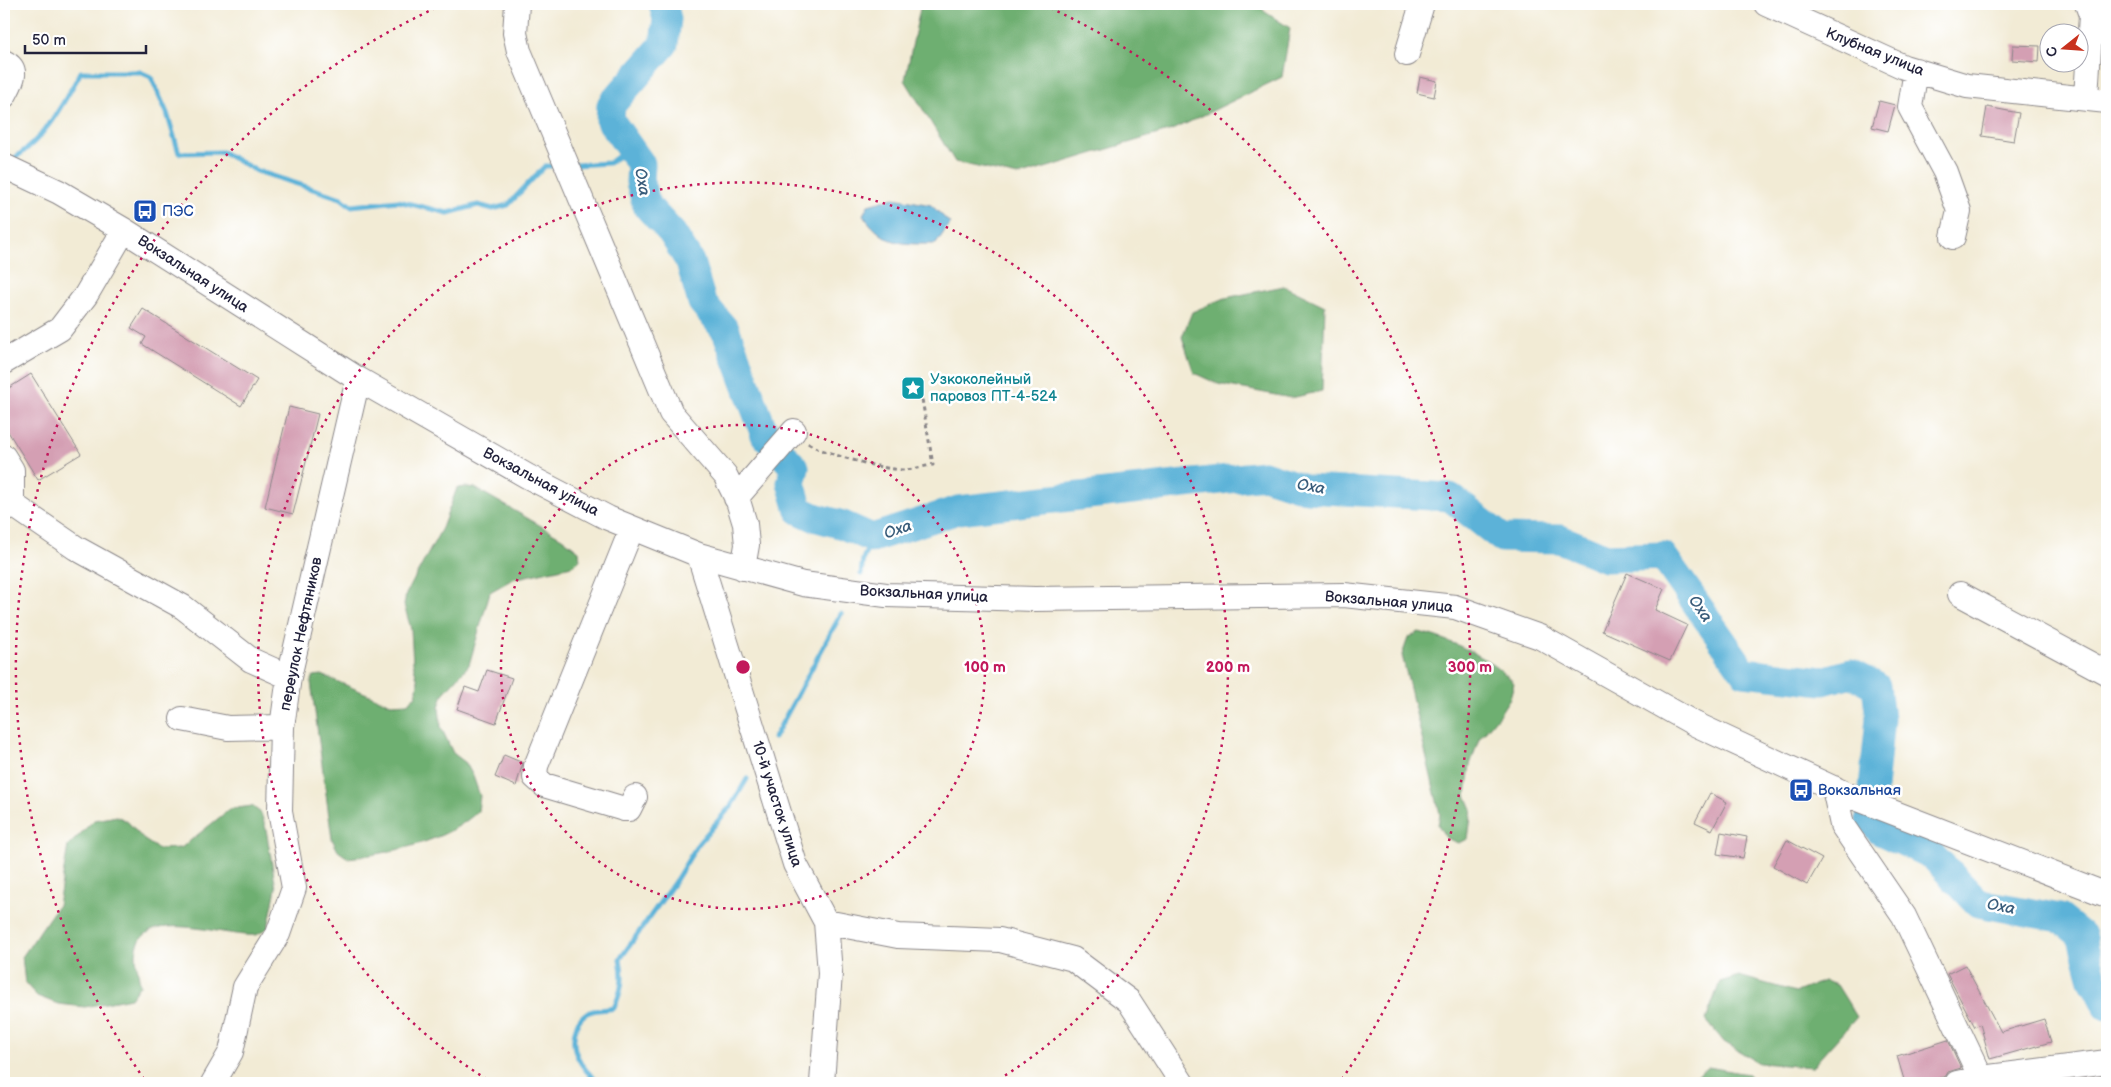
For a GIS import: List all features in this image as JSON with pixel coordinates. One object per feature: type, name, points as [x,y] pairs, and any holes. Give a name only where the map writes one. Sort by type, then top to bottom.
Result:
[{"type":"street","points":[[517,4],[515,33],[519,51],[671,413],[725,475],[736,498],[745,524],[747,545],[742,568]]},
{"type":"street","points":[[1407,54],[1422,4]]},
{"type":"street","name":"Клубная улица","points":[[1766,4],[1807,24],[1916,70],[1967,86],[2097,100]]},
{"type":"street","points":[[2087,4],[2091,15],[2097,100]]},
{"type":"street","points":[[4,62],[10,65],[14,71],[13,78],[4,96]]},
{"type":"street","points":[[1916,70],[1910,107],[1945,172],[1959,211],[1953,236]]},
{"type":"street","name":"Вокзальная улица","points":[[4,166],[59,192],[124,230],[358,379],[527,476],[608,518],[699,556],[803,584],[886,595],[1035,599],[1344,594],[1455,607],[1540,637],[1696,724],[1841,792],[2107,894]]},
{"type":"street","points":[[4,362],[60,330],[86,296],[124,230]]},
{"type":"street","name":"переулок Нефтяников","points":[[213,1083],[231,1052],[245,987],[278,934],[294,888],[280,811],[282,727],[289,677],[358,379]]},
{"type":"street","points":[[736,498],[792,435]]},
{"type":"street","points":[[4,457],[12,470],[8,503],[76,548],[183,607],[251,660],[289,677]]},
{"type":"street","points":[[632,528],[536,766],[535,777],[544,785],[624,809],[629,809],[635,797]]},
{"type":"street","name":"10-й участок улица","points":[[699,556],[796,864],[826,922],[830,973],[822,1083]]},
{"type":"street","points":[[1960,594],[2107,673]]},
{"type":"street","points":[[182,719],[228,728],[282,727]]},
{"type":"street","points":[[1841,792],[1842,825],[1904,916],[1981,1078]]},
{"type":"street","points":[[826,922],[898,936],[1000,940],[1073,959],[1129,1000],[1182,1083]]},
{"type":"street","points":[[1957,1083],[1981,1078],[2106,1062]]},
{"type":"path","points":[[792,435],[816,449],[856,461],[904,470],[933,465],[922,399]]},
{"type":"green space","points":[[921,4],[1258,4],[1265,12],[1290,28],[1282,77],[1175,129],[1018,176],[955,162],[905,80]]},
{"type":"green space","points":[[1284,286],[1325,306],[1322,391],[1291,398],[1218,384],[1194,373],[1182,337],[1192,312],[1225,298]]},
{"type":"green space","points":[[457,488],[475,488],[562,538],[579,551],[580,560],[572,566],[513,579],[490,592],[469,665],[443,694],[439,707],[441,727],[453,753],[466,763],[473,776],[480,796],[478,811],[451,831],[435,838],[400,849],[348,858],[338,851],[332,839],[311,682],[313,676],[322,675],[391,704],[407,703],[416,696],[418,682],[413,663],[411,629],[404,605],[406,594],[442,528]]},
{"type":"green space","points":[[1419,632],[1470,651],[1495,666],[1514,683],[1510,698],[1479,739],[1470,765],[1466,795],[1472,809],[1468,839],[1458,843],[1446,838],[1438,825],[1440,814],[1402,655],[1408,638]]},
{"type":"green space","points":[[252,806],[261,813],[266,829],[276,888],[268,928],[255,935],[241,935],[185,927],[167,927],[151,931],[140,940],[136,962],[140,985],[131,998],[85,1007],[58,1004],[37,996],[25,983],[22,957],[58,905],[68,846],[94,820],[117,816],[128,822],[143,839],[158,849],[181,848],[230,809]]},
{"type":"green space","points":[[1739,976],[1796,992],[1824,981],[1837,985],[1857,1017],[1812,1067],[1759,1063],[1724,1042],[1706,1020],[1720,982]]},
{"type":"green space","points":[[1708,1067],[1748,1074],[1755,1083],[1686,1083]]},
{"type":"water","points":[[894,198],[931,205],[950,223],[936,244],[903,243],[887,238],[879,233],[863,215],[868,205]]},
{"type":"building","points":[[2013,45],[2038,46],[2038,62],[2012,60]]},
{"type":"building","points":[[1420,77],[1437,81],[1434,97],[1417,93]]},
{"type":"building","points":[[1879,101],[1895,105],[1888,131],[1872,127]]},
{"type":"building","points":[[1987,107],[2019,113],[2014,141],[1982,136]]},
{"type":"building","points":[[143,309],[257,380],[241,406],[142,344],[146,337],[131,328]]},
{"type":"building","points":[[31,374],[81,454],[38,480],[4,425],[4,391]]},
{"type":"building","points":[[289,407],[318,414],[293,514],[265,507]]},
{"type":"building","points":[[1627,573],[1664,589],[1655,610],[1687,625],[1670,661],[1602,631]]},
{"type":"building","points":[[487,670],[512,678],[496,723],[457,709],[465,687],[479,692]]},
{"type":"building","points":[[504,755],[523,763],[516,786],[495,777]]},
{"type":"building","points":[[1710,793],[1727,802],[1712,830],[1695,822]]},
{"type":"building","points":[[1721,832],[1747,837],[1743,858],[1717,854]]},
{"type":"building","points":[[1787,840],[1822,859],[1807,885],[1773,866]]},
{"type":"building","points":[[1965,965],[2001,1032],[2044,1019],[2051,1042],[1990,1059],[1980,1024],[1975,1027],[1947,974]]},
{"type":"building","points":[[1948,1040],[1961,1068],[1948,1072],[1946,1076],[1923,1083],[1905,1083],[1897,1056]]},
{"type":"waterway","name":"Оха","points":[[663,4],[667,19],[664,44],[611,105],[610,120],[641,164],[640,182],[647,206],[672,233],[690,262],[702,302],[726,331],[765,435],[795,468],[791,483],[799,510],[814,517],[843,525],[872,538],[958,510],[1264,475],[1307,489],[1450,497],[1502,538],[1560,539],[1606,558],[1663,556],[1744,672],[1823,681],[1851,673],[1876,686],[1880,718],[1870,819],[1880,831],[1933,856],[1978,903],[2060,918],[2081,935],[2093,979],[2107,1006]]},
{"type":"waterway","points":[[16,157],[27,149],[45,129],[61,107],[81,72],[140,72],[151,77],[167,113],[179,153],[222,152],[257,171],[341,198],[351,206],[398,201],[448,213],[478,205],[493,209],[508,205],[545,166],[561,166]]},
{"type":"waterway","points":[[574,165],[609,163],[630,148]]},
{"type":"waterway","points":[[861,574],[863,559],[872,538]]},
{"type":"waterway","points":[[774,738],[841,614]]},
{"type":"waterway","points":[[599,1083],[582,1065],[575,1050],[574,1034],[578,1023],[585,1014],[614,1008],[622,984],[620,959],[676,880],[698,844],[731,806],[747,779]]},
{"type":"place","name":"ПЭС","points":[[145,211]]},
{"type":"place","name":"Узкоколейный паровоз ПТ-4-524","points":[[913,388]]},
{"type":"place","name":"Вокзальная","points":[[1801,790]]}]
